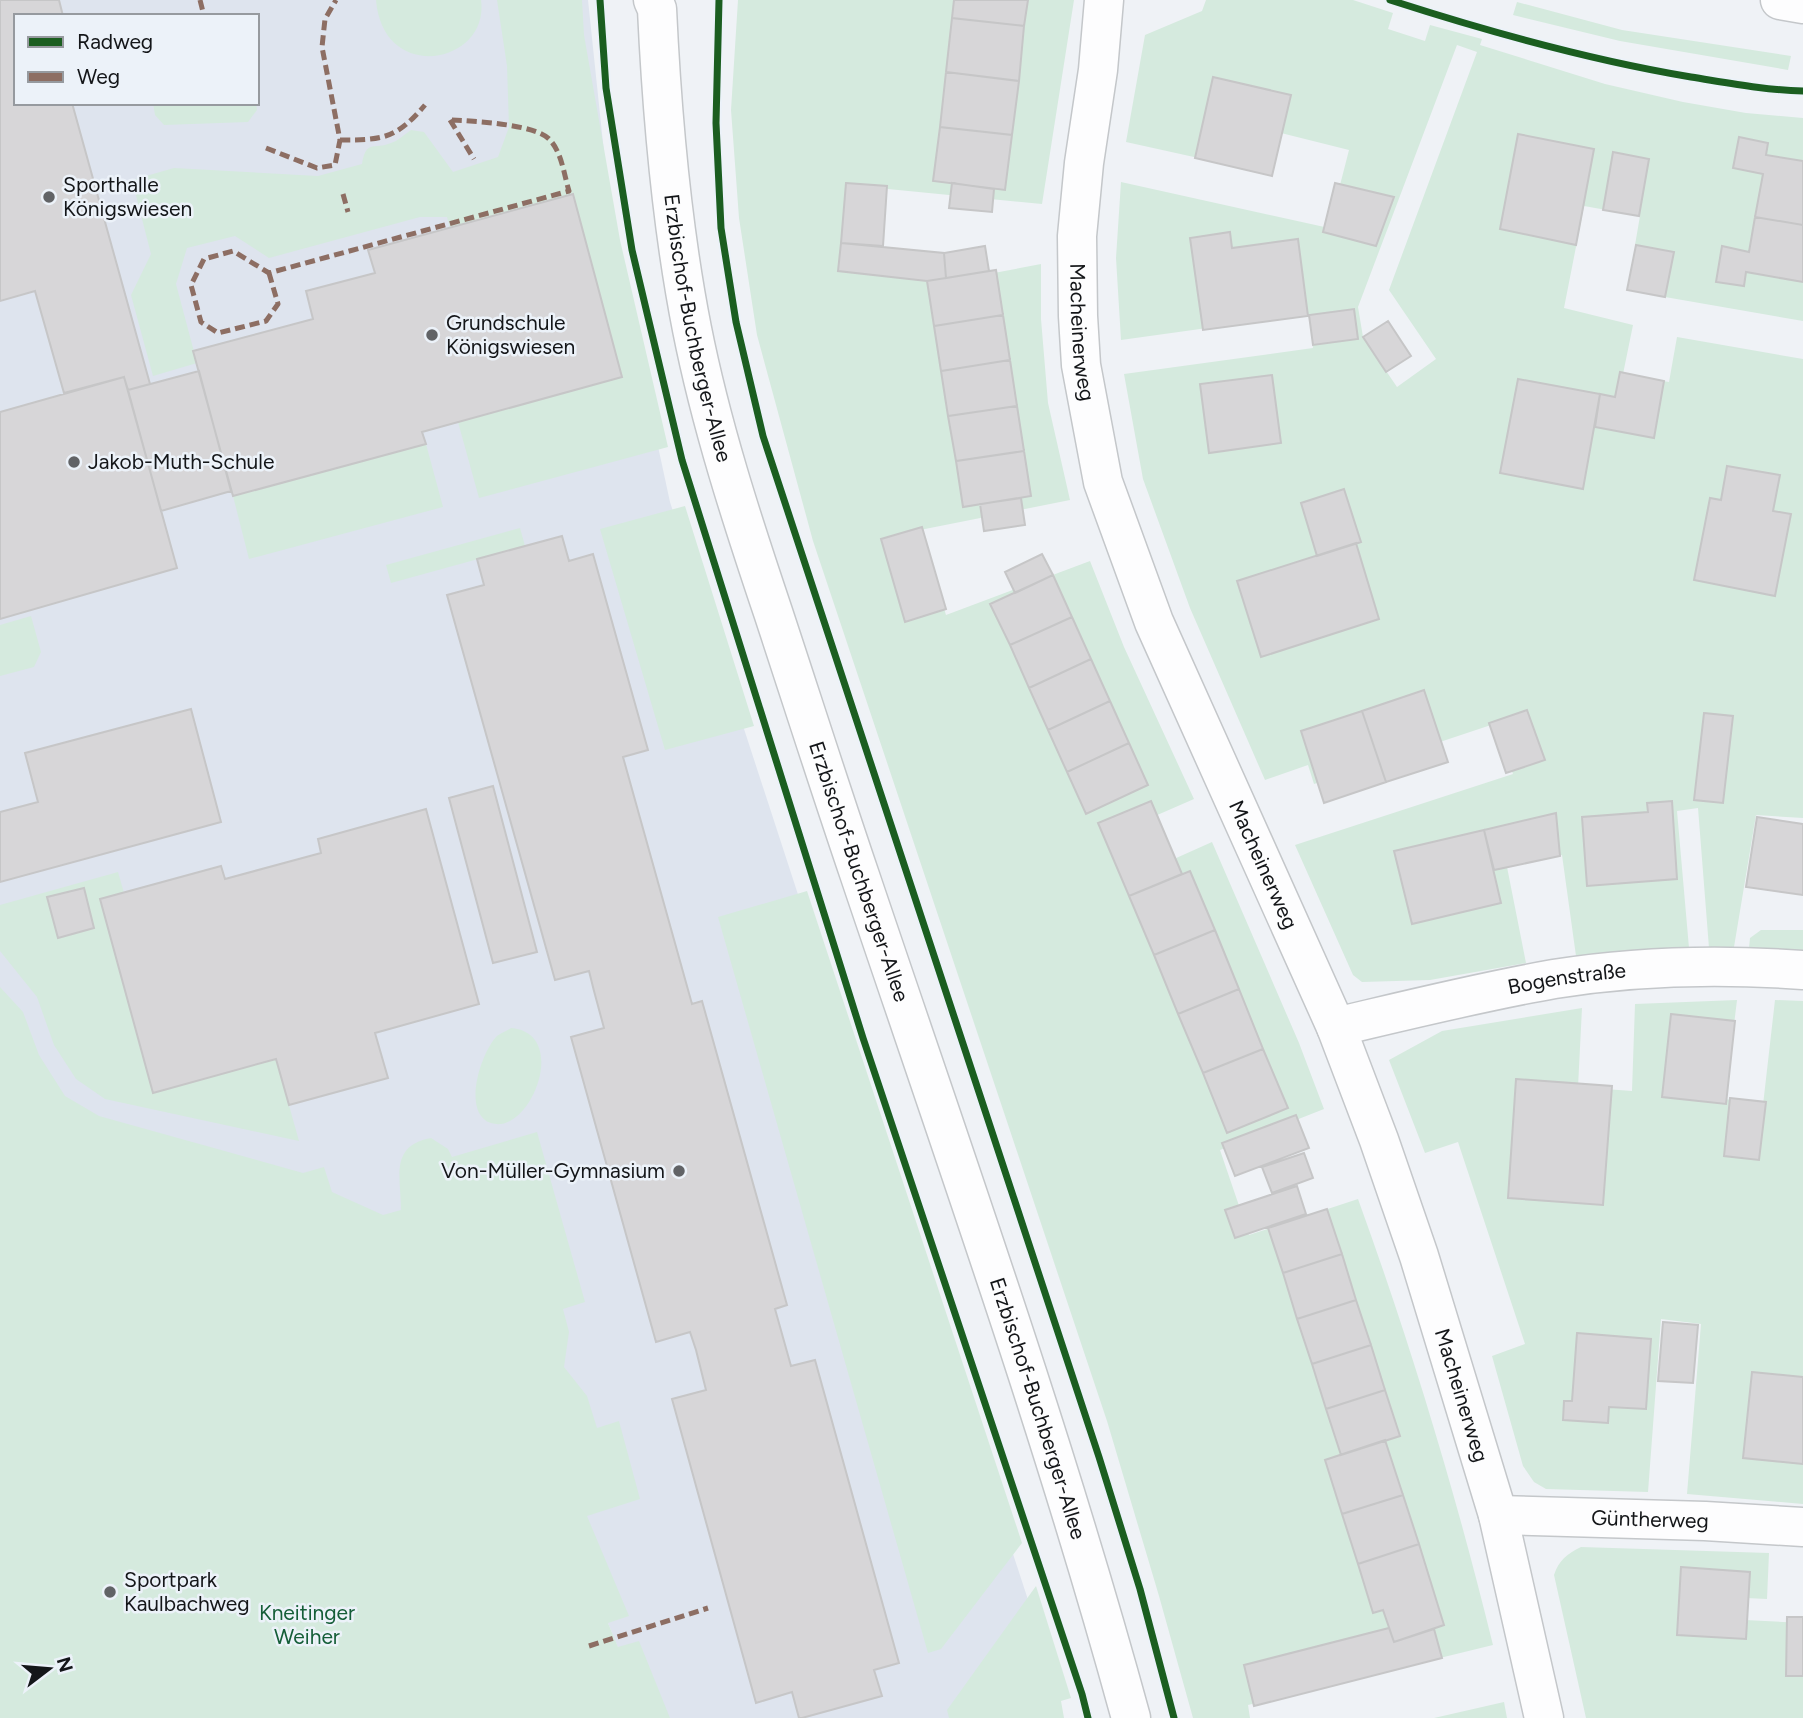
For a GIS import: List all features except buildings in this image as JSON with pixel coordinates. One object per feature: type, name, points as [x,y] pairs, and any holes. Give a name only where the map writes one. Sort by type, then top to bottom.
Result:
[{"type":"street","name":"Macheinerweg","points":[[1104,0],[1077,236],[1077,316],[1081,365],[1103,482],[1154,622],[1336,1027],[1379,1139],[1419,1256],[1498,1516],[1544,1718]]},
{"type":"street","points":[[1780,0],[1803,4]]},
{"type":"street","name":"Erzbischof-Buchberger-Allee","points":[[657,3],[663,113],[678,242],[693,331],[722,448],[820,757],[1044,1421],[1094,1585],[1130,1718]]},
{"type":"street","name":"Bogenstraße","points":[[1336,1027],[1451,999],[1555,979],[1699,967],[1803,970]]},
{"type":"street","name":"Güntherweg","points":[[1498,1516],[1705,1521],[1803,1527]]},
{"type":"shaded area","points":[[0,0],[588,0],[613,238],[670,502],[1061,1701],[1003,1718],[647,1718],[580,1555],[0,1121]]},
{"type":"green space","points":[[376,0],[481,0],[479,22],[469,39],[454,51],[435,56],[415,54],[397,45],[383,27]]},
{"type":"green space","points":[[497,0],[582,0],[584,35],[620,240],[668,447],[479,498],[458,422],[622,377],[572,195],[450,228],[447,217],[420,217],[269,258],[235,236],[187,248],[176,284],[197,363],[153,376],[131,295],[151,254],[132,180],[174,168],[318,176],[362,164],[368,148],[394,142],[411,130],[424,132],[453,172],[498,157],[509,127],[507,66]]},
{"type":"green space","points":[[738,0],[1074,0],[1042,204],[847,185],[840,270],[994,273],[1041,264],[1041,319],[1048,403],[1070,500],[920,530],[946,615],[1090,561],[1124,647],[1194,799],[1155,816],[1174,859],[1212,842],[1299,1043],[1324,1109],[1220,1150],[1249,1235],[1358,1199],[1432,1420],[1493,1645],[1248,1705],[1250,1718],[1193,1718],[1107,1421],[813,541],[757,335],[739,218],[731,110]]},
{"type":"green space","points":[[1206,0],[1353,0],[1393,13],[1388,29],[1425,41],[1430,25],[1482,39],[1480,45],[1605,84],[1746,113],[1803,118],[1803,321],[1665,297],[1674,252],[1635,245],[1640,216],[1584,206],[1564,308],[1633,325],[1623,374],[1669,382],[1677,337],[1803,359],[1803,818],[1756,815],[1734,947],[1709,948],[1698,808],[1677,811],[1689,948],[1576,956],[1562,855],[1507,867],[1526,963],[1430,980],[1362,982],[1353,975],[1295,845],[1513,774],[1494,724],[1314,784],[1308,765],[1265,780],[1190,608],[1143,479],[1124,374],[1313,348],[1309,314],[1121,340],[1116,258],[1121,182],[1329,228],[1349,150],[1281,133],[1271,174],[1126,142],[1145,35],[1202,11]],"holes":[[[1457,45],[1477,52],[1389,290],[1436,359],[1397,387],[1363,337],[1358,307]]]},
{"type":"green space","points":[[1517,2],[1622,30],[1791,56],[1788,70],[1620,41],[1513,15]]},
{"type":"green space","points":[[153,105],[256,105],[257,110],[248,122],[164,125],[155,115]]},
{"type":"green space","points":[[426,444],[443,507],[249,559],[233,496]]},
{"type":"green space","points":[[685,506],[754,726],[665,750],[600,529]]},
{"type":"green space","points":[[520,528],[525,546],[391,583],[386,565]]},
{"type":"green space","points":[[31,616],[41,652],[34,667],[0,676],[0,625]]},
{"type":"green space","points":[[118,872],[124,893],[100,900],[153,1092],[276,1059],[299,1141],[105,1099],[76,1079],[54,1045],[37,997],[0,951],[0,905]]},
{"type":"green space","points":[[807,891],[1022,1543],[941,1649],[928,1653],[718,917]]},
{"type":"green space","points":[[1761,930],[1803,930],[1803,952],[1749,948],[1750,938]]},
{"type":"green space","name":"Kneitinger Weiher","points":[[0,987],[23,1012],[39,1055],[65,1096],[99,1116],[303,1173],[324,1167],[332,1192],[383,1215],[401,1210],[400,1165],[409,1148],[418,1142],[431,1138],[448,1149],[452,1157],[537,1132],[585,1302],[563,1309],[569,1332],[564,1367],[587,1396],[597,1428],[619,1421],[640,1499],[587,1516],[629,1616],[608,1623],[618,1647],[639,1641],[670,1718],[0,1718]]},
{"type":"green space","points":[[1737,1000],[1725,1099],[1763,1105],[1775,1000],[1803,1001],[1803,1504],[1687,1494],[1701,1324],[1661,1319],[1648,1492],[1546,1489],[1534,1482],[1523,1466],[1492,1356],[1525,1344],[1458,1142],[1425,1153],[1389,1060],[1442,1031],[1582,1008],[1578,1087],[1632,1091],[1635,1004]]},
{"type":"green space","points":[[511,1028],[529,1034],[539,1047],[541,1064],[538,1082],[530,1100],[519,1114],[506,1123],[491,1123],[482,1117],[477,1107],[477,1082],[491,1044],[497,1036]]},
{"type":"green space","points":[[1581,1547],[1769,1553],[1767,1599],[1746,1598],[1745,1620],[1803,1623],[1803,1718],[1586,1718],[1554,1575],[1564,1558]]},
{"type":"green space","points":[[1036,1586],[1071,1698],[1061,1701],[1064,1718],[949,1718],[947,1710]]},
{"type":"green space","points":[[1504,1702],[1507,1718],[1434,1718]]},
{"type":"marked path","points":[[200,0],[204,14]]},
{"type":"marked path","points":[[266,148],[317,168],[335,165],[340,140],[322,47],[325,19],[336,0]]},
{"type":"marked path","points":[[340,140],[388,135],[406,125],[425,105]]},
{"type":"marked path","points":[[450,120],[474,159]]},
{"type":"marked path","points":[[269,273],[278,304],[266,321],[218,333],[201,322],[191,285],[204,259],[233,251],[269,273],[569,191],[557,151],[543,135],[503,124],[450,120]]},
{"type":"marked path","points":[[343,194],[348,212]]},
{"type":"marked path","points":[[589,1646],[708,1608]]},
{"type":"cycle path","points":[[600,0],[606,88],[632,250],[682,460],[863,1038],[1088,1718]]},
{"type":"cycle path","points":[[719,0],[716,123],[721,228],[736,322],[763,436],[1099,1457],[1140,1589],[1174,1718]]},
{"type":"cycle path","points":[[1390,0],[1577,54],[1733,84],[1803,91]]},
{"type":"place","name":"Sporthalle Königswiesen","points":[[49,197]]},
{"type":"place","name":"Grundschule Königswiesen","points":[[432,335]]},
{"type":"place","name":"Jakob-Muth-Schule","points":[[74,462]]},
{"type":"place","name":"Von-Müller-Gymnasium","points":[[679,1171]]},
{"type":"place","name":"Sportpark Kaulbachweg","points":[[110,1592]]}]
